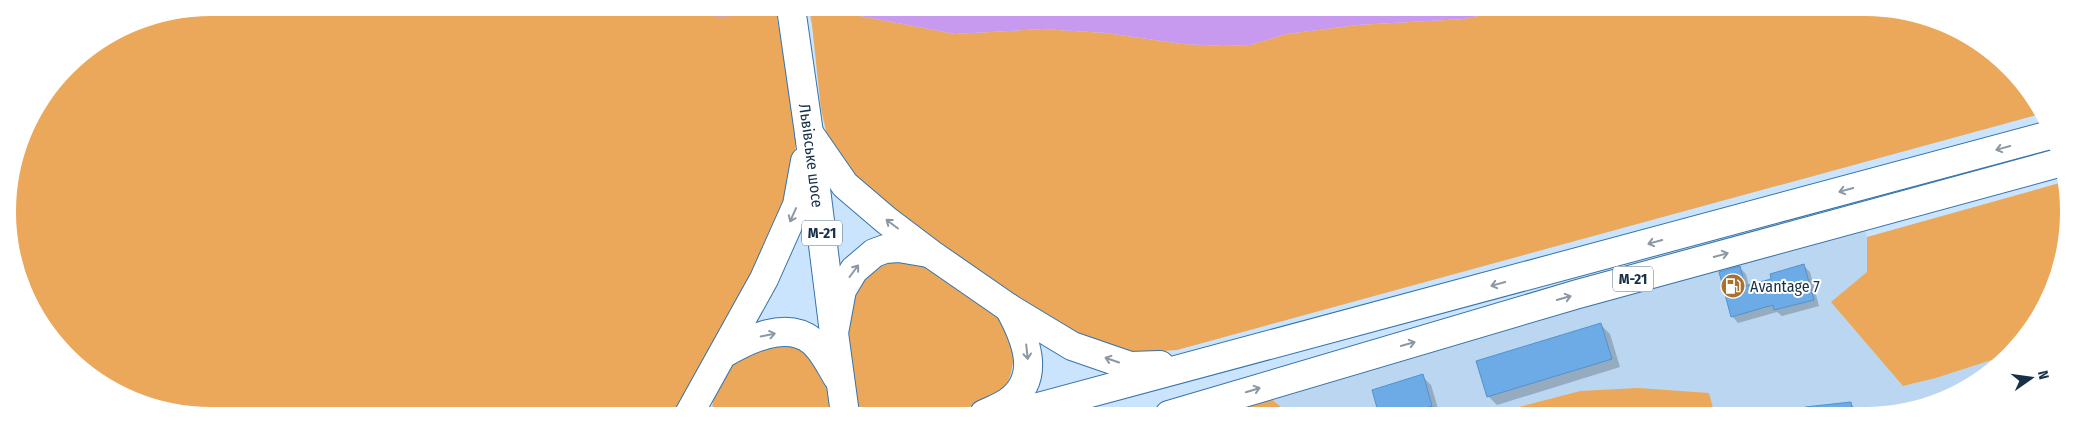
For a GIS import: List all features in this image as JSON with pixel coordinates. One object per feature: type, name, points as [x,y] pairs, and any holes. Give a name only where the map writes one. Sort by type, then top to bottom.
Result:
[{"type":"highway","name":"Львівське шосе","points":[[792,16],[834,333]]},
{"type":"highway","name":"М-21","points":[[809,133],[845,185],[886,220],[931,254],[1010,308],[1072,346],[1130,366],[1195,364],[1358,322],[2045,136]]},
{"type":"highway","points":[[692,407],[764,279],[797,205],[809,133]]},
{"type":"highway","name":"М-21","points":[[1203,407],[1578,294],[2054,164]]},
{"type":"highway","points":[[834,333],[842,290],[854,270],[863,260],[874,253],[899,248],[931,254]]},
{"type":"highway","points":[[998,407],[1016,395],[1024,382],[1028,368],[1026,343],[1010,308]]},
{"type":"highway","points":[[723,354],[748,340],[771,333],[793,334],[811,340],[824,355],[841,385]]},
{"type":"highway","name":"М-21","points":[[834,333],[844,407]]},
{"type":"highway","points":[[1038,407],[1195,364]]},
{"type":"highway","points":[[705,407],[706,383]]},
{"type":"shaded area","points":[[212,16],[777,16],[796,132],[794,167],[788,206],[684,407],[212,407],[186,405],[161,400],[125,387],[103,374],[73,350],[49,320],[36,298],[23,262],[16,212],[20,173],[31,137],[49,103],[73,73],[103,49],[137,31],[173,20]]},
{"type":"shaded area","points":[[810,16],[860,16],[955,34],[1042,29],[1106,33],[1182,44],[1223,46],[1250,45],[1287,34],[1357,25],[1464,19],[1478,16],[1864,16],[1890,18],[1915,23],[1939,31],[1962,42],[2003,73],[2035,115],[1177,350],[1132,353],[1081,338],[890,216],[852,180],[828,140],[821,109]]},
{"type":"shaded area","points":[[860,16],[1478,16],[1464,19],[1357,25],[1287,34],[1250,45],[1223,46],[1182,44],[1106,33],[1042,29],[955,34]]},
{"type":"shaded area","points":[[2058,184],[2060,212],[2058,237],[2053,262],[2045,286],[2027,320],[2003,350],[1990,361],[1936,378],[1903,386],[1831,302],[1867,272],[1867,237]]},
{"type":"shaded area","points":[[1861,217],[1867,237],[1867,272],[1903,386],[1936,378],[1990,361],[1962,381],[1939,392],[1903,403],[1864,407],[1713,407],[1709,393],[1580,391],[1517,407],[1281,407],[1270,398]]},
{"type":"shaded area","points":[[897,259],[924,264],[997,307],[1015,351],[1005,391],[987,402],[968,407],[857,407],[844,331],[849,299],[870,268]]},
{"type":"shaded area","points":[[786,344],[808,353],[825,378],[830,407],[712,407],[713,398],[737,355]]},
{"type":"shaded area","points":[[1638,388],[1709,393],[1713,407],[1518,407],[1580,391]]},
{"type":"shaded area","points":[[1270,398],[1281,407],[1242,407]]},
{"type":"building","points":[[1804,264],[1814,300],[1774,310],[1773,305],[1731,317],[1719,272],[1740,266],[1745,286],[1771,279],[1770,274]]},
{"type":"building","points":[[1601,323],[1612,359],[1487,397],[1476,361]]},
{"type":"building","points":[[1423,374],[1432,406],[1377,407],[1372,390]]},
{"type":"building","points":[[1851,402],[1852,407],[1805,407]]},
{"type":"place","name":"Avantage 7","points":[[1733,286]]}]
